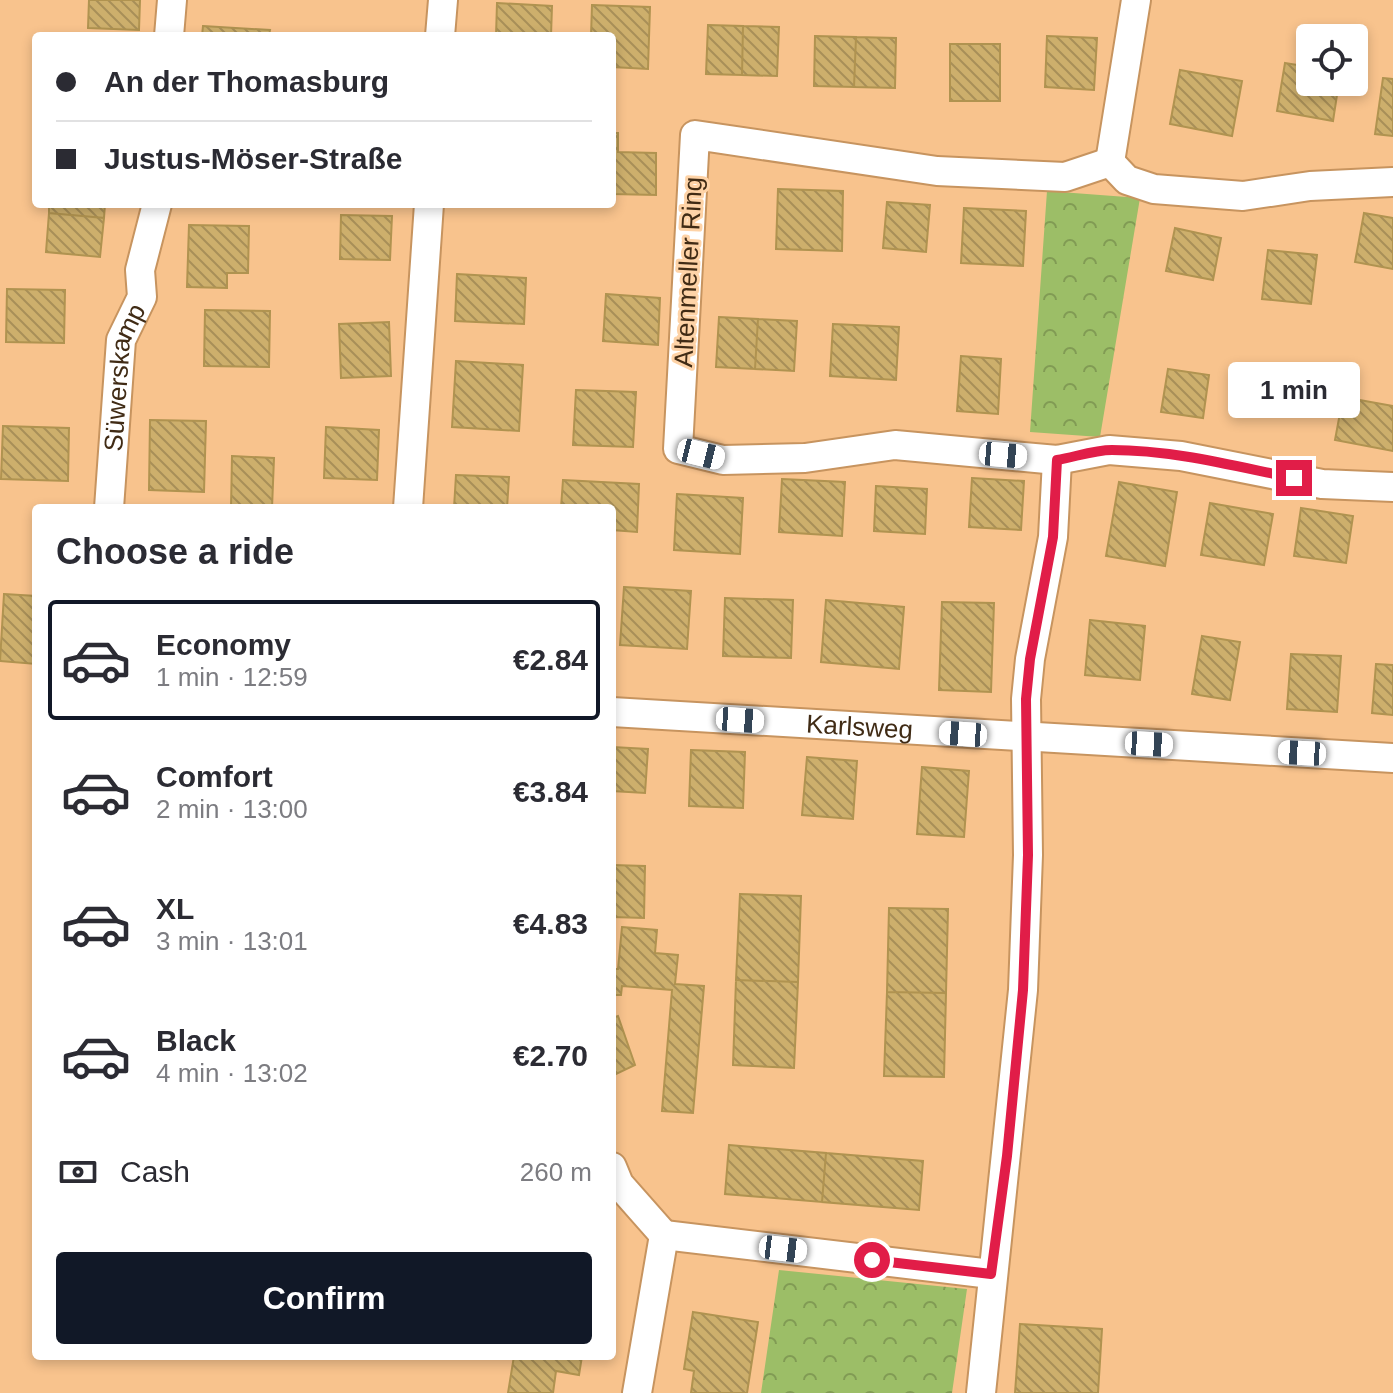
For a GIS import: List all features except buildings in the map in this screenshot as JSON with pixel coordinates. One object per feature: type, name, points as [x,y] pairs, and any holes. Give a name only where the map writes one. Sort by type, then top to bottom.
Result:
[{"type":"street","points":[[169,32],[172,0]]},
{"type":"street","points":[[440,32],[443,0]]},
{"type":"street","points":[[1136,0],[1110,162],[1127,180],[1154,189],[1243,196],[1310,186],[1393,182]]},
{"type":"street","name":"Altenmeller Ring","points":[[1057,460],[895,445],[805,458],[723,460],[678,449],[695,135],[937,171],[1065,177],[1110,162]]},
{"type":"street","name":"Süwerskamp","points":[[109,504],[121,340],[142,297],[140,270],[156,208]]},
{"type":"street","points":[[408,504],[429,208]]},
{"type":"street","points":[[981,1393],[1023,990],[1030,659],[1053,537],[1057,460],[1109,450],[1167,454],[1322,484],[1393,487]]},
{"type":"street","name":"Karlsweg","points":[[616,712],[1393,758]]},
{"type":"street","points":[[616,1177],[664,1235],[991,1274]]},
{"type":"street","points":[[637,1393],[664,1235]]},
{"type":"green space","points":[[1047,191],[1140,198],[1100,437],[1030,432]]},
{"type":"green space","points":[[779,1270],[967,1289],[952,1393],[761,1393]]},
{"type":"route","points":[[872,1260],[991,1274],[1007,1156],[1023,990],[1028,855],[1026,699],[1030,659],[1053,537],[1057,460],[1109,450],[1181,456],[1294,478]]}]
